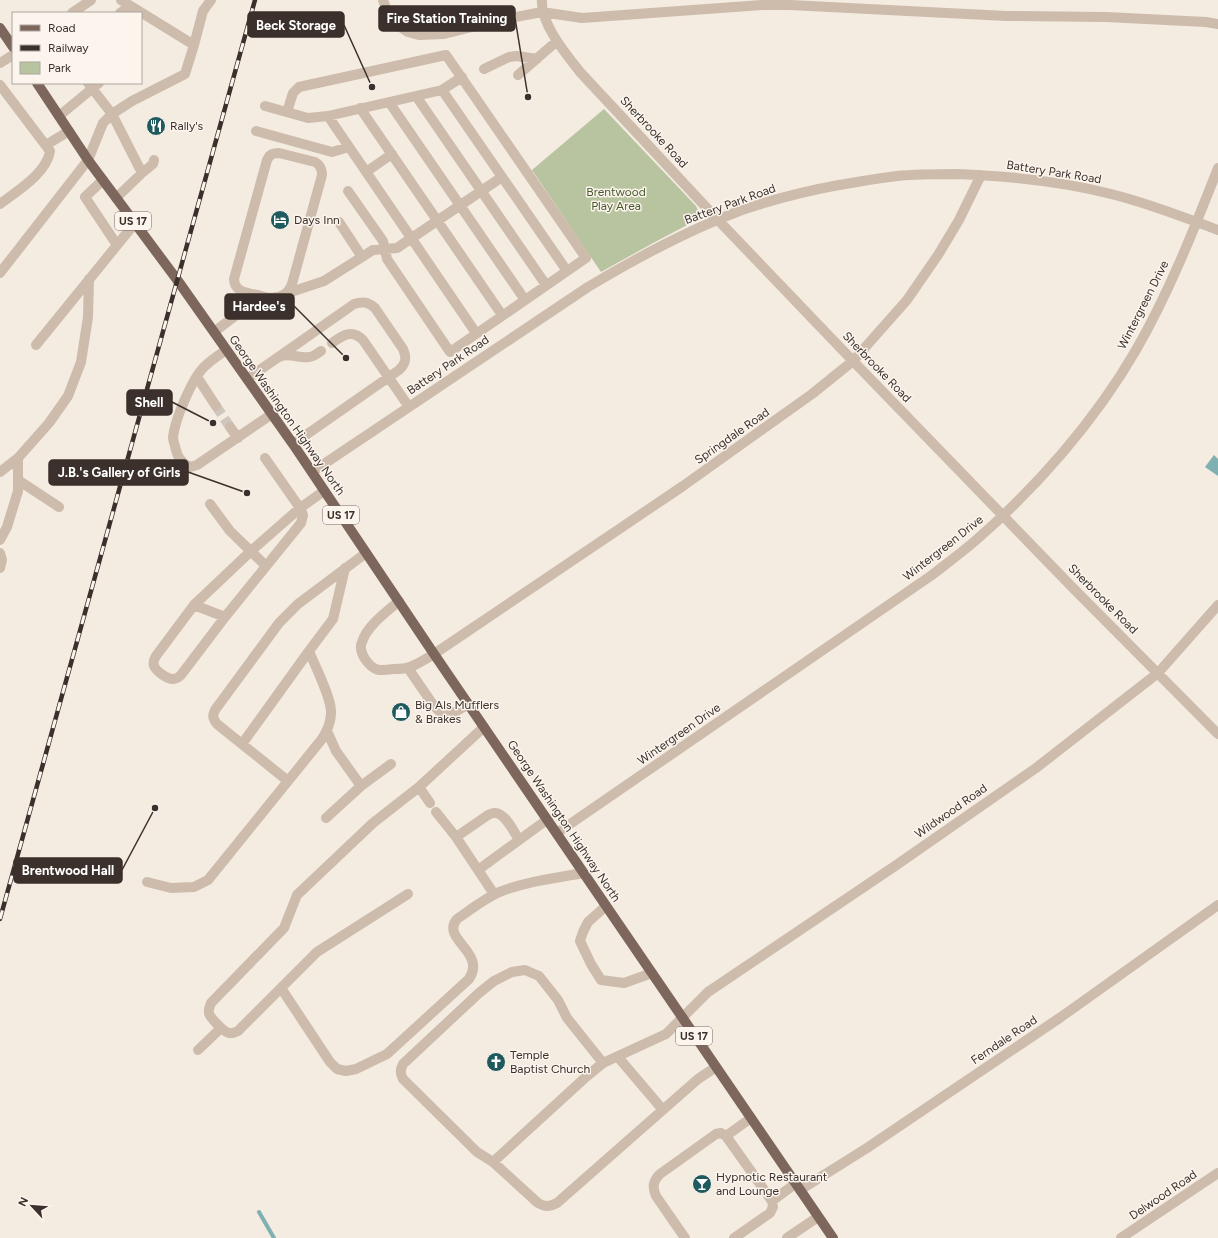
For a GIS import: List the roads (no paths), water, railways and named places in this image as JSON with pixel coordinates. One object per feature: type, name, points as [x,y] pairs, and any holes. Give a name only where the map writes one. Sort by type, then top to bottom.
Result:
[{"type":"main road","points":[[0,28],[12,46]]},
{"type":"main road","name":"US 17","points":[[38,84],[88,160],[135,223]]},
{"type":"main road","name":"George Washington Highway North","points":[[135,223],[178,281],[312,472],[434,654],[833,1238]]},
{"type":"street","points":[[73,12],[90,0]]},
{"type":"street","points":[[120,0],[131,10]]},
{"type":"street","points":[[0,273],[88,160],[103,123],[112,114],[132,101],[185,74],[203,11],[211,0]]},
{"type":"street","points":[[383,0],[387,11],[394,22],[408,32],[419,36],[444,34],[542,12],[582,18],[718,8],[790,5],[1006,16],[1144,19],[1218,24]]},
{"type":"street","name":"Sherbrooke Road","points":[[542,0],[542,12],[564,52],[580,72],[718,220],[853,361],[1218,734]]},
{"type":"street","points":[[142,16],[194,45]]},
{"type":"street","points":[[518,75],[557,40]]},
{"type":"street","points":[[287,112],[293,93],[299,87],[446,55],[586,258],[450,352],[387,259],[383,241],[348,191]]},
{"type":"street","points":[[0,63],[12,56]]},
{"type":"street","points":[[484,70],[509,57],[517,56],[537,59]]},
{"type":"street","points":[[265,106],[308,118],[328,116],[442,90],[462,77]]},
{"type":"street","points":[[0,85],[50,151],[49,159],[33,178],[0,204]]},
{"type":"street","points":[[59,116],[93,85],[112,114],[142,173]]},
{"type":"street","points":[[442,90],[567,271]]},
{"type":"street","points":[[416,96],[546,286]]},
{"type":"street","points":[[389,102],[525,300]]},
{"type":"street","points":[[360,108],[502,316]]},
{"type":"street","points":[[328,116],[476,333]]},
{"type":"street","points":[[46,145],[69,131]]},
{"type":"street","points":[[256,131],[332,152],[349,147]]},
{"type":"street","points":[[279,152],[315,162],[322,170],[322,175],[292,284],[285,294],[280,298],[273,299],[241,291],[236,288],[234,284],[234,278],[267,160],[269,155],[279,152]]},
{"type":"street","points":[[366,172],[392,154]]},
{"type":"street","points":[[116,198],[153,164],[154,160]]},
{"type":"street","name":"Wintergreen Drive","points":[[557,833],[932,575],[974,542],[1032,487],[1083,427],[1111,390],[1136,350],[1168,289],[1218,168]]},
{"type":"street","name":"Battery Park Road","points":[[312,472],[588,287],[630,262],[682,235],[744,210],[775,200],[813,190],[899,176],[943,174],[1013,177],[1051,182],[1109,194],[1132,200],[1218,230]]},
{"type":"street","name":"Springdale Road","points":[[408,668],[434,654],[683,486],[812,394],[853,361],[907,300],[930,268],[959,220],[981,175]]},
{"type":"street","points":[[285,294],[324,281],[373,250],[397,248],[502,177]]},
{"type":"street","points":[[103,180],[86,197],[117,245]]},
{"type":"street","points":[[339,222],[362,256]]},
{"type":"street","points":[[36,345],[135,223]]},
{"type":"street","points":[[0,472],[18,458],[49,423],[68,396],[81,362],[88,317],[89,279]]},
{"type":"street","points":[[214,332],[261,296]]},
{"type":"street","points":[[247,379],[354,304],[366,302],[375,308],[406,355],[404,366],[389,378],[292,444]]},
{"type":"street","points":[[332,343],[347,334],[359,336],[409,407]]},
{"type":"street","points":[[226,350],[204,367],[197,377],[184,404],[173,438],[177,457],[184,464],[190,467],[197,465],[272,414]]},
{"type":"street","points":[[277,357],[289,355],[309,358],[321,351]]},
{"type":"street","points":[[197,377],[216,406]]},
{"type":"street","points":[[230,427],[238,438]]},
{"type":"street","points":[[0,540],[7,528],[18,491],[18,458]]},
{"type":"street","points":[[265,458],[300,508],[303,515],[301,523],[225,617],[181,675],[172,679],[158,671],[154,666],[154,661],[160,650],[194,605],[251,551],[300,508],[324,491]]},
{"type":"street","points":[[18,480],[59,507]]},
{"type":"street","points":[[210,504],[230,531],[266,566]]},
{"type":"street","points":[[0,552],[2,560],[0,568]]},
{"type":"street","points":[[288,781],[217,724],[213,715],[215,710],[279,623],[298,604],[366,553]]},
{"type":"street","points":[[242,744],[332,619],[345,568]]},
{"type":"street","points":[[399,601],[377,620],[361,643],[361,650],[368,664],[372,668],[383,671],[408,668],[434,706],[440,712],[455,712],[469,704]]},
{"type":"street","points":[[194,605],[225,617]]},
{"type":"street","name":"Wildwood Road","points":[[493,1162],[587,1076],[604,1064],[666,1034],[708,992],[888,871],[1036,768],[1158,673],[1218,605]]},
{"type":"street","points":[[147,882],[171,888],[194,887],[208,880],[322,739],[329,727],[332,712],[310,651]]},
{"type":"street","points":[[408,894],[318,952],[238,1031],[228,1033],[211,1018],[209,1008],[211,1003],[284,928],[297,896],[373,823],[419,787],[484,727]]},
{"type":"street","points":[[327,731],[336,751],[361,786]]},
{"type":"street","points":[[326,818],[361,786],[391,764]]},
{"type":"street","points":[[419,787],[430,803]]},
{"type":"street","points":[[436,812],[456,837],[494,894]]},
{"type":"street","points":[[456,837],[488,815],[494,813],[500,814],[505,818],[519,840]]},
{"type":"street","points":[[478,870],[548,819]]},
{"type":"street","points":[[281,988],[330,1062],[337,1069],[346,1072],[356,1069],[387,1054],[469,979],[473,973],[474,966],[472,958],[453,928],[457,919],[494,894],[502,891],[544,879],[584,873]]},
{"type":"street","name":"Ferndale Road","points":[[772,1201],[867,1148],[1061,1017],[1218,905]]},
{"type":"street","points":[[606,906],[588,922],[582,932],[580,941],[591,964],[601,980],[624,983],[652,973]]},
{"type":"street","points":[[604,1064],[567,1018],[558,1000],[539,976],[526,970],[512,972],[494,981],[479,993],[403,1064],[401,1074],[403,1079],[477,1152],[493,1162],[538,1203],[544,1206],[551,1206],[557,1203],[698,1079],[716,1067]]},
{"type":"street","points":[[198,1050],[221,1028]]},
{"type":"street","points":[[618,1057],[663,1110]]},
{"type":"street","points":[[726,1136],[751,1118]]},
{"type":"street","points":[[685,1238],[653,1191],[655,1178],[716,1134],[721,1133],[726,1136],[772,1201],[773,1207],[770,1212],[734,1238]]},
{"type":"street","name":"Delwood Road","points":[[1121,1238],[1218,1173]]},
{"type":"street","points":[[787,1238],[818,1217]]},
{"type":"water","points":[[1214,455],[1218,459],[1218,476],[1205,467]]},
{"type":"waterway","points":[[259,1212],[274,1238]]},
{"type":"tunnel","points":[[216,406],[230,427]]},
{"type":"railway","points":[[0,919],[255,0]]},
{"type":"place","name":"Beck Storage","points":[[372,87]]},
{"type":"place","name":"Fire Station Training","points":[[528,97]]},
{"type":"place","name":"Rally's","points":[[156,126]]},
{"type":"place","name":"Days Inn","points":[[280,220]]},
{"type":"place","name":"Hardee's","points":[[346,358]]},
{"type":"place","name":"Shell","points":[[213,423]]},
{"type":"place","name":"J.B.'s Gallery of Girls","points":[[247,493]]},
{"type":"place","name":"Big Als Mufflers & Brakes","points":[[401,712]]},
{"type":"place","name":"Brentwood Hall","points":[[155,808]]},
{"type":"place","name":"Temple Baptist Church","points":[[496,1062]]},
{"type":"place","name":"Hypnotic Restaurant and Lounge","points":[[702,1184]]},
{"type":"park label","name":"Brentwood Play Area","points":[[616,199]]}]
